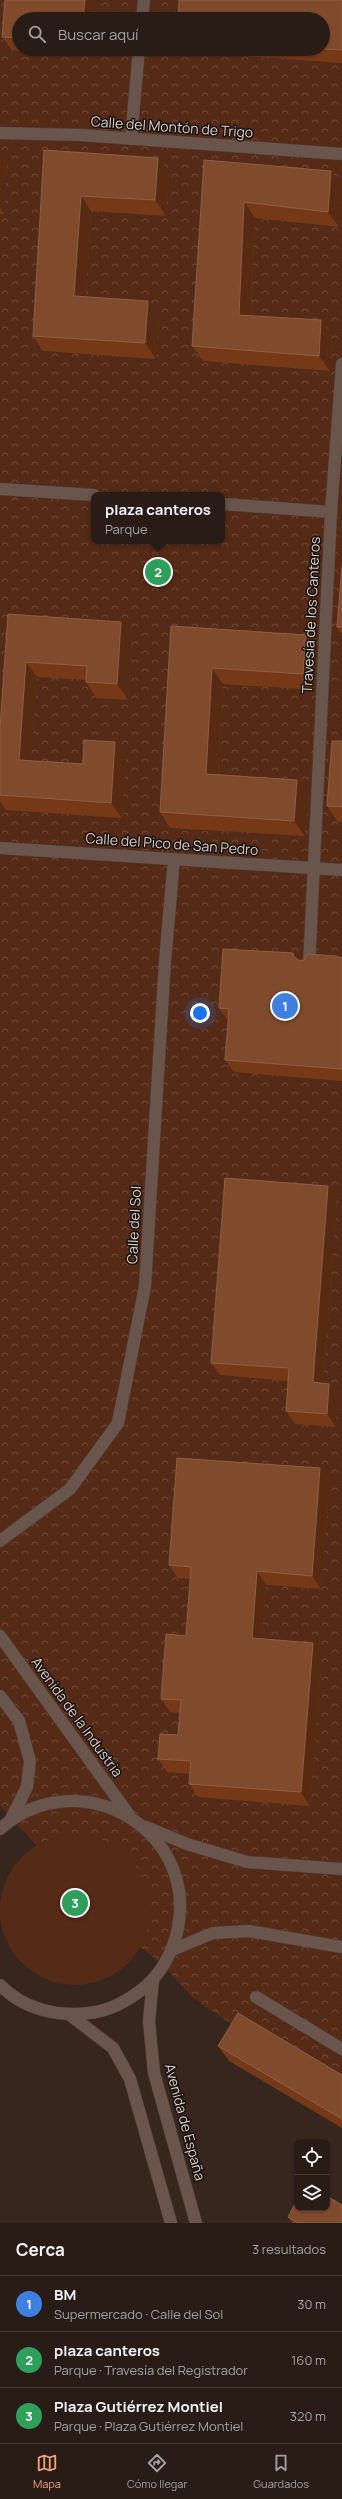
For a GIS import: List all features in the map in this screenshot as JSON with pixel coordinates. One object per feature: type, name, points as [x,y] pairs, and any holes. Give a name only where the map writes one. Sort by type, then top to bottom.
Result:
[{"type":"street","points":[[143,12],[144,0]]},
{"type":"street","points":[[131,139],[138,56]]},
{"type":"street","name":"Calle del Montón de Trigo","points":[[0,133],[131,139],[342,154]]},
{"type":"street","name":"Travesía de los Canteros","points":[[309,966],[315,868],[331,512],[342,364]]},
{"type":"street","points":[[0,489],[91,496]]},
{"type":"street","points":[[225,504],[331,512]]},
{"type":"street","name":"Calle del Pico de San Pedro","points":[[0,848],[342,870]]},
{"type":"street","name":"Calle del Sol","points":[[0,1541],[70,1489],[118,1423],[145,1286],[164,961],[174,859]]},
{"type":"street","name":"Avenida de la Industria","points":[[0,1636],[130,1816]]},
{"type":"street","points":[[0,1696],[19,1721],[30,1761],[27,1787],[11,1819]]},
{"type":"street","points":[[0,1829],[11,1819],[39,1805],[70,1800],[101,1804],[130,1816],[142,1825],[160,1845],[173,1869],[180,1896],[179,1924],[172,1950],[164,1966],[153,1980],[129,2000],[100,2012],[70,2015],[37,2009],[8,1993],[0,1985]]},
{"type":"street","points":[[142,1825],[187,1844],[248,1862],[342,1869]]},
{"type":"street","points":[[172,1950],[213,1933],[250,1931],[342,1947]]},
{"type":"street","name":"Avenida de España","points":[[153,1980],[149,2021],[154,2073],[196,2223]]},
{"type":"street","points":[[256,1996],[342,2049]]},
{"type":"street","points":[[70,2015],[114,2048],[130,2079],[171,2223]]},
{"type":"green space","points":[[0,0],[342,0],[342,2102],[191,1996],[164,1966],[103,1917],[0,1806]]},
{"type":"green space","points":[[68,1835],[82,1835],[97,1838],[110,1844],[123,1852],[133,1862],[147,1888],[150,1910],[149,1925],[144,1939],[133,1958],[123,1968],[97,1982],[82,1985],[68,1985],[53,1982],[40,1976],[27,1968],[17,1958],[3,1932],[0,1917],[0,1903],[3,1888],[9,1875],[17,1862],[27,1852],[53,1838]]},
{"type":"building","points":[[5,0],[85,0],[84,12],[12,12],[12,38],[2,37]]},
{"type":"building","points":[[179,0],[342,0],[342,50],[330,49],[330,12],[178,12]]},
{"type":"building","points":[[44,150],[158,158],[155,200],[81,196],[74,296],[148,301],[145,343],[33,336]]},
{"type":"building","points":[[204,160],[331,171],[328,212],[244,202],[239,315],[321,320],[319,356],[192,346]]},
{"type":"building","points":[[342,566],[342,627],[337,627]]},
{"type":"building","points":[[8,614],[121,622],[117,684],[86,682],[87,666],[26,662],[19,760],[83,764],[84,740],[115,742],[111,803],[0,795],[0,728]]},
{"type":"building","points":[[171,626],[306,635],[303,674],[212,668],[206,774],[297,780],[294,821],[160,812]]},
{"type":"building","points":[[332,741],[342,741],[342,807],[327,806]]},
{"type":"building","points":[[223,949],[293,953],[294,957],[300,961],[304,960],[308,954],[342,958],[342,1069],[225,1060],[229,1009],[219,1008]]},
{"type":"building","points":[[225,1178],[328,1186],[313,1382],[329,1384],[327,1414],[286,1411],[289,1368],[211,1363]]},
{"type":"building","points":[[177,1458],[320,1468],[312,1576],[257,1571],[252,1638],[313,1643],[301,1792],[189,1784],[191,1761],[158,1759],[160,1734],[178,1735],[181,1700],[161,1699],[166,1634],[186,1636],[191,1567],[169,1565]]},
{"type":"building","points":[[238,2013],[342,2075],[342,2119],[218,2046]]},
{"type":"building","points":[[330,2198],[342,2205],[342,2223],[298,2223],[288,2217],[294,2206],[294,2211],[330,2211]]},
{"type":"place","name":"plaza canteros","points":[[158,572]]},
{"type":"place","name":"BM","points":[[285,1006]]},
{"type":"place","name":"Plaza Gutiérrez Montiel","points":[[75,1903]]}]
